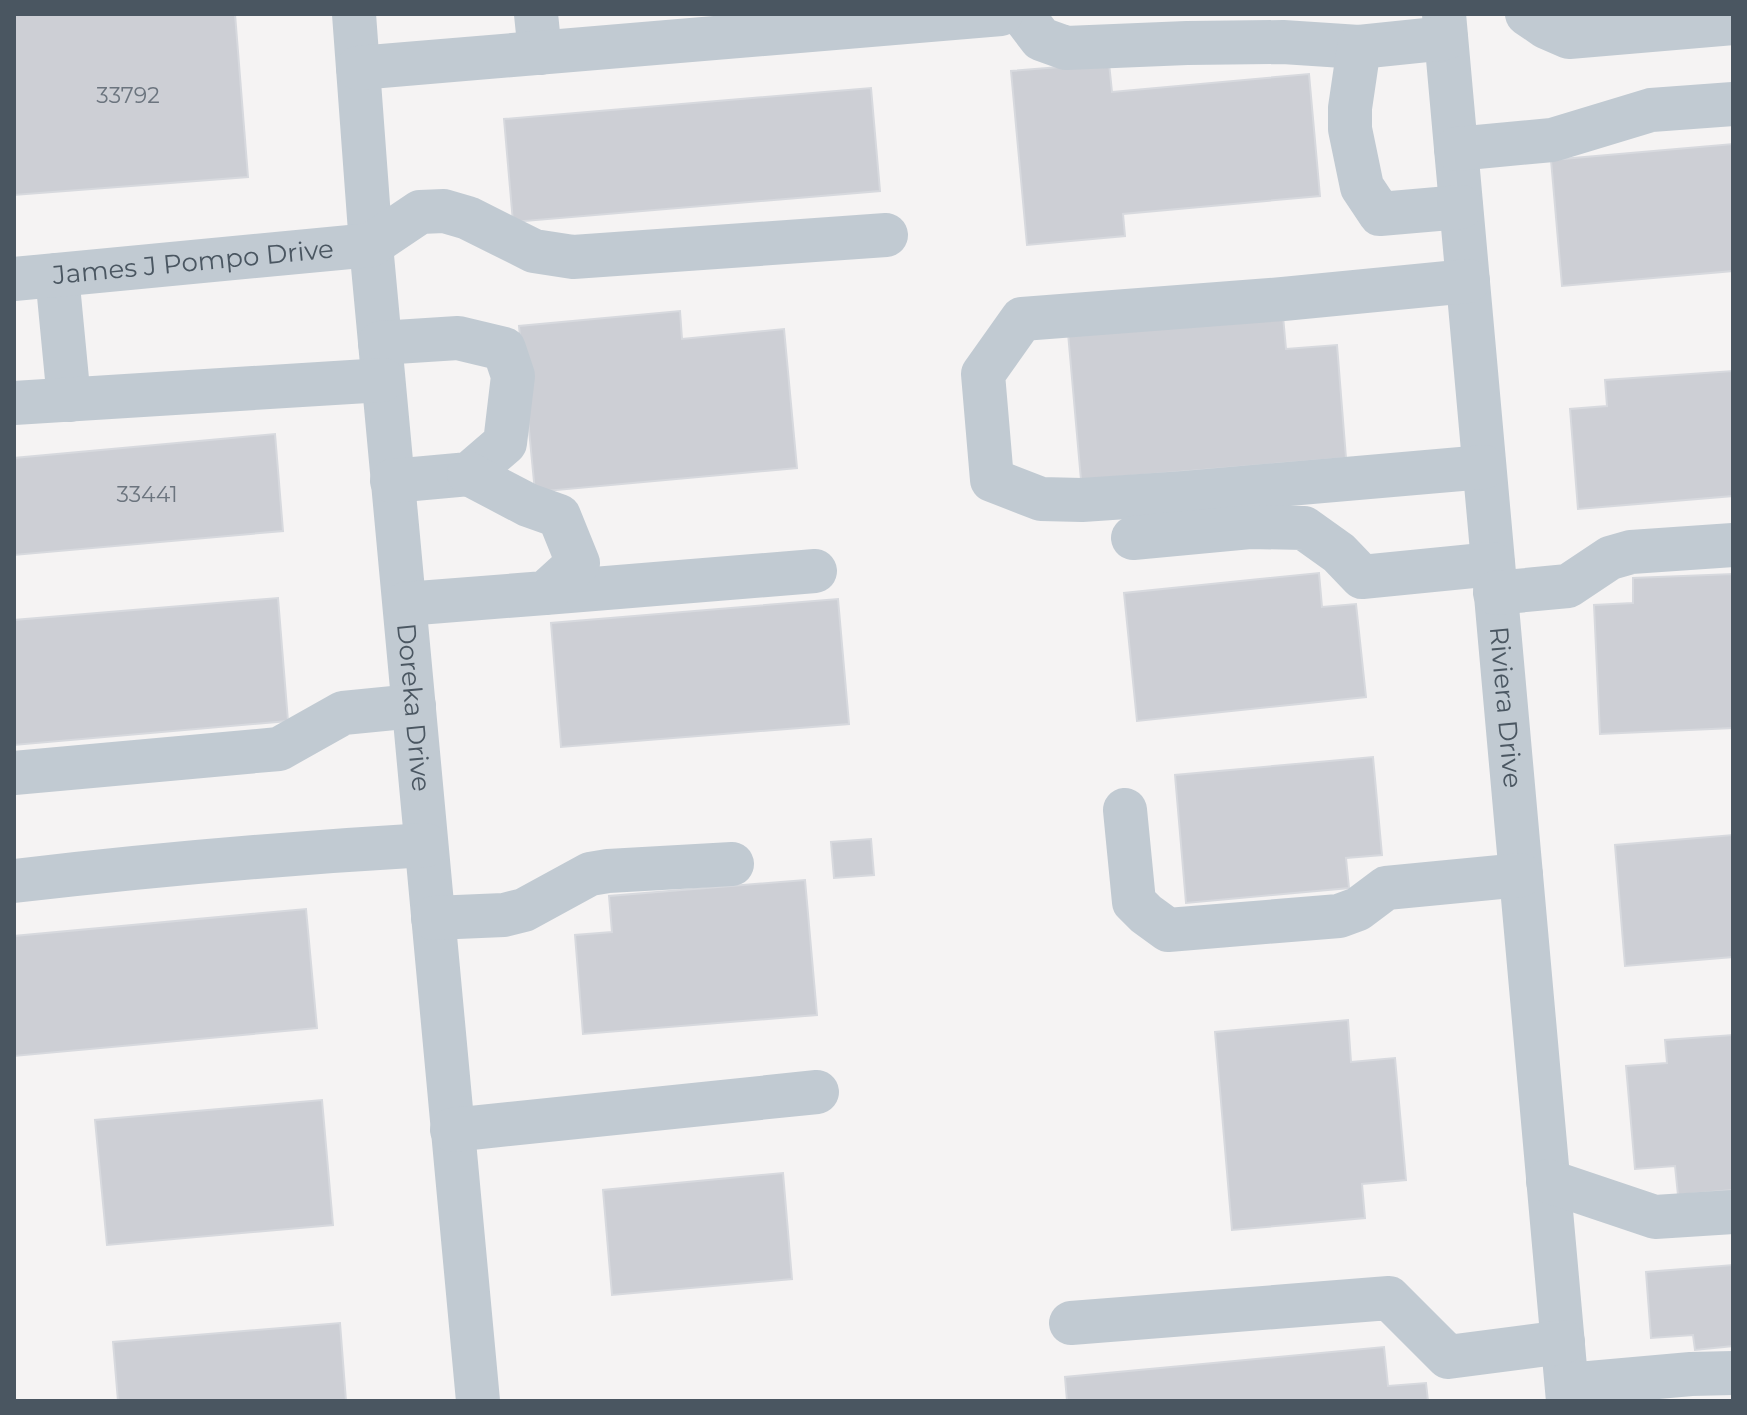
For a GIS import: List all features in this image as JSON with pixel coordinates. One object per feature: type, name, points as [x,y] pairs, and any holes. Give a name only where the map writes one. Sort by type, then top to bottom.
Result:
[{"type":"street","name":"Doreka Drive","points":[[354,14],[392,481],[478,1401]]},
{"type":"street","points":[[358,68],[538,33],[1001,14]]},
{"type":"street","points":[[1022,14],[1041,39],[1066,48],[1270,42],[1359,47],[1445,26]]},
{"type":"street","points":[[1527,14],[1569,37],[1733,23]]},
{"type":"street","name":"Riviera Drive","points":[[1445,26],[1567,1393]]},
{"type":"street","points":[[1359,47],[1350,129],[1362,187],[1380,214],[1461,207]]},
{"type":"street","points":[[1456,149],[1552,140],[1651,110],[1733,104]]},
{"type":"street","points":[[371,245],[420,212],[444,211],[468,218],[534,251],[573,257],[886,235]]},
{"type":"street","name":"James J Pompo Drive","points":[[14,279],[371,245]]},
{"type":"street","points":[[57,275],[69,400]]},
{"type":"street","points":[[1468,281],[1022,319],[983,374],[992,480],[1041,499],[1082,500],[1484,467]]},
{"type":"street","points":[[14,403],[69,400],[382,361],[458,338],[504,349],[513,376],[505,443],[469,474]]},
{"type":"street","points":[[392,481],[469,474],[528,505],[559,516],[578,563],[545,593]]},
{"type":"street","points":[[1133,538],[1250,527],[1304,528],[1339,553],[1362,577],[1494,578],[1568,586],[1610,558],[1631,552],[1733,545]]},
{"type":"street","points":[[405,604],[815,571]]},
{"type":"street","points":[[14,773],[279,749],[343,713],[414,706]]},
{"type":"street","points":[[1125,810],[1134,902],[1168,930],[1339,916],[1358,909],[1386,888],[1521,875]]},
{"type":"street","points":[[14,881],[190,862],[426,845]]},
{"type":"street","points":[[433,918],[504,915],[524,910],[590,874],[732,864]]},
{"type":"street","points":[[452,1130],[817,1092]]},
{"type":"street","points":[[1548,1181],[1655,1217],[1733,1212]]},
{"type":"street","points":[[1071,1323],[1389,1298],[1448,1357],[1563,1342]]},
{"type":"street","points":[[1567,1393],[1691,1374],[1733,1373]]},
{"type":"building","points":[[14,14],[235,14],[248,177],[14,195]]},
{"type":"building","points":[[1109,63],[1112,92],[1309,74],[1320,196],[1123,214],[1125,236],[1027,245],[1011,71]]},
{"type":"building","points":[[871,88],[880,191],[513,222],[504,119]]},
{"type":"building","points":[[1733,144],[1733,271],[1562,286],[1551,160]]},
{"type":"building","points":[[680,311],[682,339],[784,329],[797,468],[535,492],[519,326]]},
{"type":"building","points":[[1283,316],[1286,349],[1337,345],[1346,458],[1081,480],[1068,333]]},
{"type":"building","points":[[1733,371],[1733,496],[1578,509],[1570,409],[1607,406],[1605,380]]},
{"type":"building","points":[[275,434],[283,531],[14,555],[14,458]]},
{"type":"building","points":[[1319,573],[1322,607],[1356,604],[1366,697],[1137,721],[1124,593]]},
{"type":"building","points":[[1733,574],[1733,728],[1600,734],[1594,605],[1633,603],[1633,578]]},
{"type":"building","points":[[278,598],[288,721],[14,745],[14,620]]},
{"type":"building","points":[[838,599],[849,724],[561,747],[551,623]]},
{"type":"building","points":[[1373,757],[1382,855],[1346,858],[1349,888],[1186,903],[1175,775]]},
{"type":"building","points":[[1733,835],[1733,957],[1625,966],[1615,845]]},
{"type":"building","points":[[871,839],[874,875],[834,878],[831,842]]},
{"type":"building","points":[[805,880],[817,1015],[583,1034],[575,935],[612,932],[609,896]]},
{"type":"building","points":[[306,909],[317,1028],[14,1056],[14,936]]},
{"type":"building","points":[[1348,1020],[1351,1062],[1395,1058],[1406,1180],[1362,1184],[1365,1218],[1232,1230],[1215,1032]]},
{"type":"building","points":[[1733,1035],[1733,1190],[1678,1195],[1675,1166],[1635,1169],[1626,1066],[1667,1063],[1665,1040]]},
{"type":"building","points":[[322,1100],[333,1225],[107,1245],[95,1120]]},
{"type":"building","points":[[783,1173],[792,1279],[612,1295],[603,1190]]},
{"type":"building","points":[[1733,1265],[1733,1346],[1695,1350],[1693,1335],[1651,1338],[1646,1272]]},
{"type":"building","points":[[340,1323],[346,1401],[118,1401],[113,1342]]},
{"type":"building","points":[[1384,1347],[1388,1386],[1426,1383],[1428,1401],[1067,1401],[1065,1377]]}]
